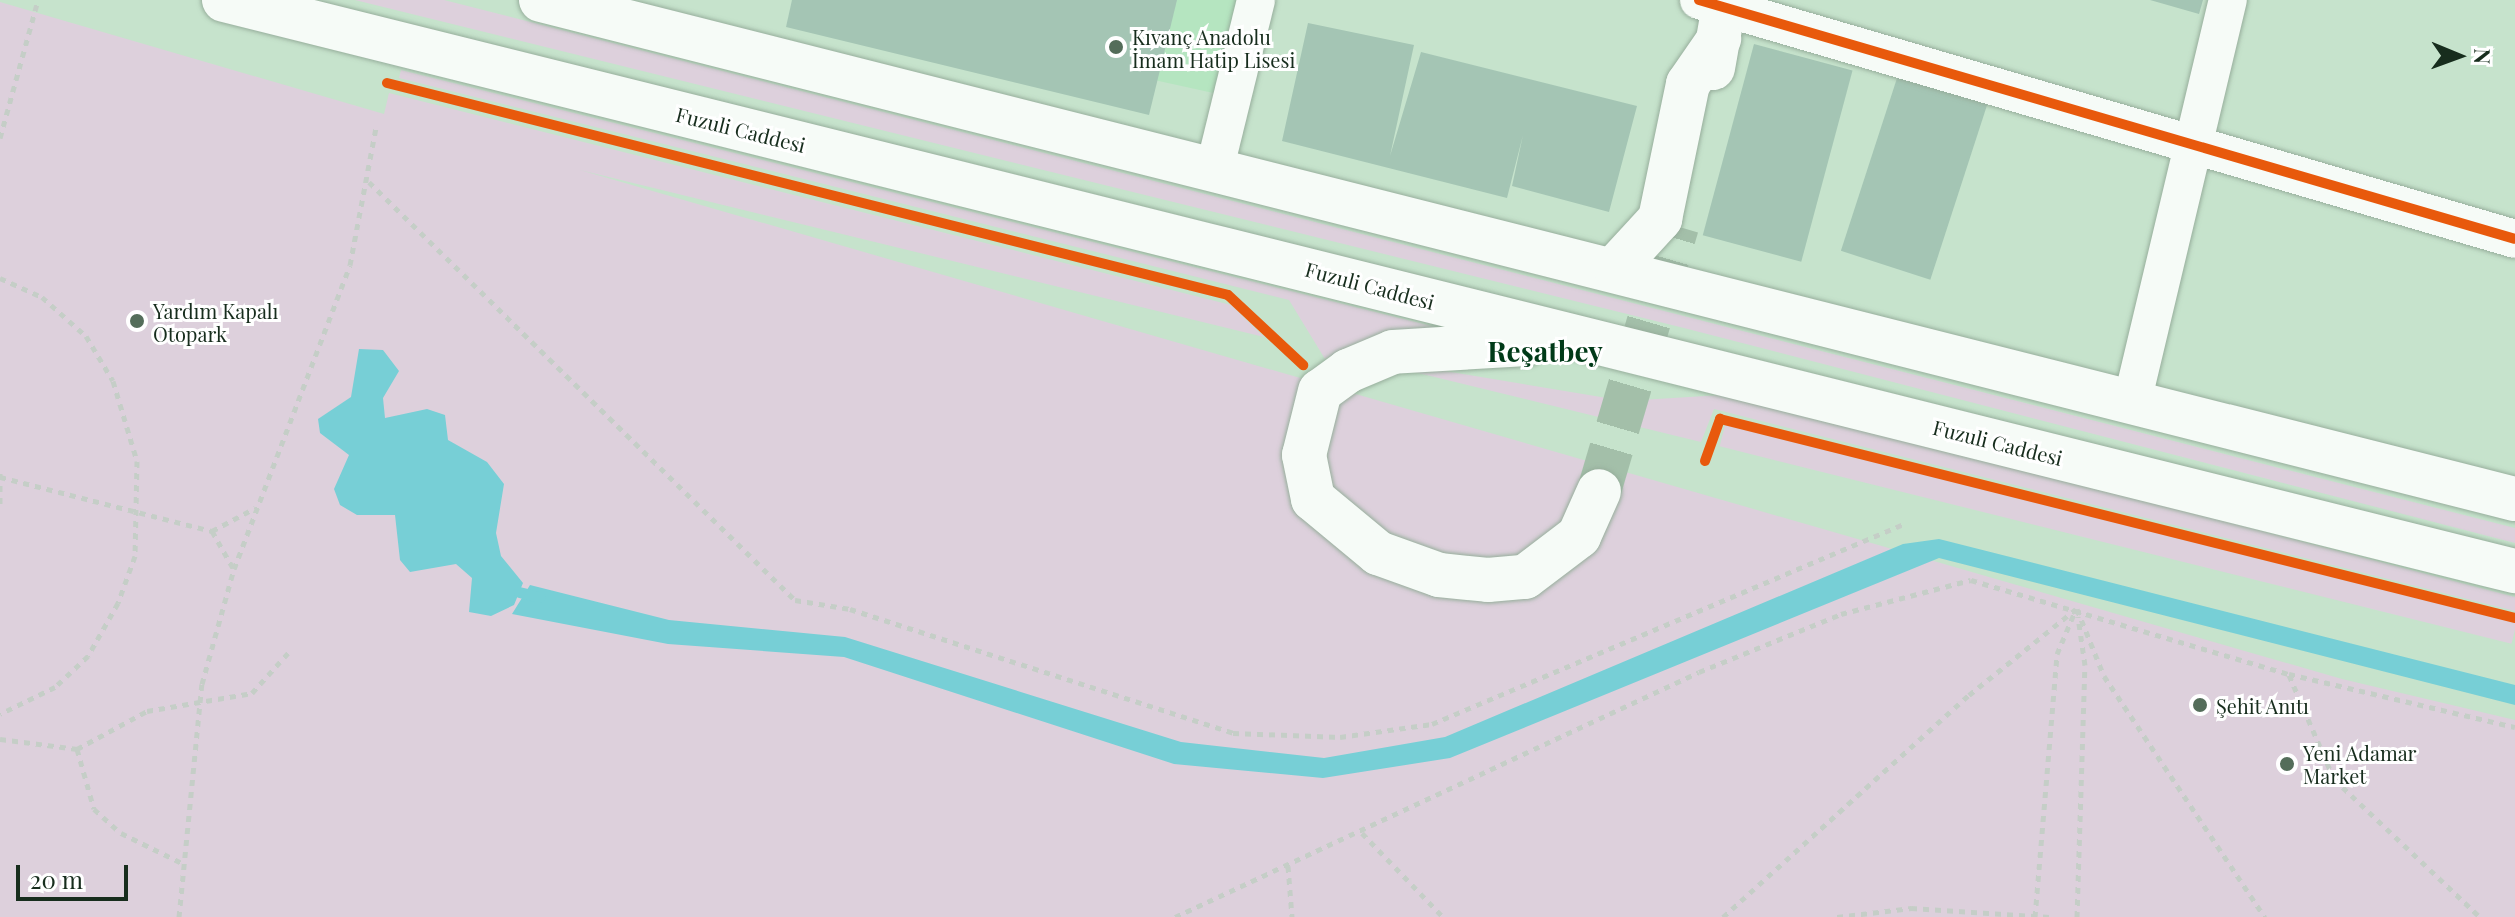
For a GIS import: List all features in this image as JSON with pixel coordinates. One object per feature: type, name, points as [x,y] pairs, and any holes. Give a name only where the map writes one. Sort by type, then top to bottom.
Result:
[{"type":"main road","name":"Fuzuli Caddesi","points":[[224,0],[1595,345],[2515,571]]},
{"type":"main road","points":[[541,0],[2133,398],[2515,499]]},
{"type":"main road","points":[[1615,268],[1660,219],[1688,84],[1716,11]]},
{"type":"main road","points":[[1677,226],[1716,11]]},
{"type":"main road","points":[[1595,345],[1463,343],[1393,352],[1320,391],[1304,455],[1313,499],[1347,533],[1439,575],[1525,577],[1579,536],[1599,491]]},
{"type":"street","points":[[1215,167],[1256,0]]},
{"type":"street","points":[[2133,398],[2197,141],[2228,0]]},
{"type":"street","points":[[1716,11],[2197,141],[2515,239]]},
{"type":"path","points":[[0,138],[38,0]]},
{"type":"path","points":[[179,917],[201,700],[234,569],[350,265],[369,182],[376,128]]},
{"type":"path","points":[[369,182],[795,600],[850,609],[1233,733],[1340,737],[1432,724],[1906,523]]},
{"type":"path","points":[[0,278],[42,297],[86,336],[113,381],[137,461],[135,556],[88,656],[55,687],[0,714]]},
{"type":"path","points":[[0,507],[1,476],[136,514],[212,531],[256,508]]},
{"type":"path","points":[[212,531],[234,569]]},
{"type":"path","points":[[1175,917],[1362,833],[1699,672],[1913,591],[1971,580],[2077,608],[2289,674],[2515,727]]},
{"type":"path","points":[[2035,916],[2057,654],[2077,608]]},
{"type":"path","points":[[1723,917],[1969,695],[2077,608]]},
{"type":"path","points":[[2077,608],[2085,665],[2077,917]]},
{"type":"path","points":[[2077,608],[2104,676],[2265,917]]},
{"type":"path","points":[[0,739],[77,749],[147,711],[252,693],[288,653]]},
{"type":"path","points":[[2289,674],[2334,779],[2480,917]]},
{"type":"path","points":[[77,749],[94,809],[121,833],[184,864]]},
{"type":"path","points":[[1362,833],[1443,917]]},
{"type":"path","points":[[1288,866],[1292,917]]},
{"type":"path","points":[[1837,917],[1911,908],[2050,917]]},
{"type":"path","points":[[1182,917],[1193,910]]},
{"type":"shaded area","points":[[355,0],[444,0],[2515,528],[2515,543],[1684,328]]},
{"type":"shaded area","name":"Kıvanç Anadolu İmam Hatip Lisesi","points":[[790,0],[1241,0],[1218,94]]},
{"type":"shaded area","points":[[0,2],[384,114],[389,93],[1231,305],[1264,337],[580,170],[2342,679],[2515,720],[2515,917],[0,917]]},
{"type":"shaded area","points":[[401,70],[1492,341],[1397,331],[1325,359],[1289,300],[399,78]]},
{"type":"shaded area","points":[[1439,370],[1625,401],[1737,394],[2515,597],[2515,611],[1714,409],[1701,442],[1410,371]]},
{"type":"shaded area","points":[[1725,425],[2515,622],[2511,644],[1720,446]]},
{"type":"water","points":[[359,349],[383,350],[399,371],[383,398],[385,418],[427,409],[445,415],[448,440],[487,462],[504,484],[496,533],[501,556],[523,583],[514,605],[491,616],[469,612],[472,578],[456,564],[410,572],[400,560],[395,515],[357,515],[340,505],[334,489],[349,455],[320,433],[318,419],[351,397]]},
{"type":"water","points":[[1939,539],[2515,685],[2515,705],[1939,558],[1450,758],[1323,778],[1174,764],[844,657],[668,644],[512,614],[530,585],[669,620],[845,637],[1181,742],[1324,758],[1445,737],[1903,544]]},
{"type":"building","points":[[792,0],[1177,0],[1149,115],[786,27]]},
{"type":"building","points":[[2150,0],[2203,0],[2199,14]]},
{"type":"building","points":[[1308,23],[1414,45],[1390,156],[1421,52],[1637,106],[1609,212],[1512,186],[1523,135],[1507,198],[1282,141]]},
{"type":"building","points":[[1754,44],[1853,70],[1801,262],[1703,235]]},
{"type":"building","points":[[1899,72],[1988,101],[1930,280],[1841,251]]},
{"type":"waterway","points":[[519,592],[539,597]]},
{"type":"tunnel","points":[[1599,491],[1677,226]]},
{"type":"cycle path","points":[[1699,0],[2515,239]]},
{"type":"cycle path","points":[[387,83],[1228,295],[1303,365]]},
{"type":"cycle path","points":[[1705,461],[1720,419],[2515,618]]},
{"type":"place","name":"Kıvanç Anadolu İmam Hatip Lisesi","points":[[1116,47]]},
{"type":"place","name":"Yardım Kapalı Otopark","points":[[137,321]]},
{"type":"place","name":"Şehit Anıtı","points":[[2200,705]]},
{"type":"place","name":"Yeni Adamar Market","points":[[2287,764]]},
{"type":"district","name":"Reşatbey","points":[[1545,351]]}]
